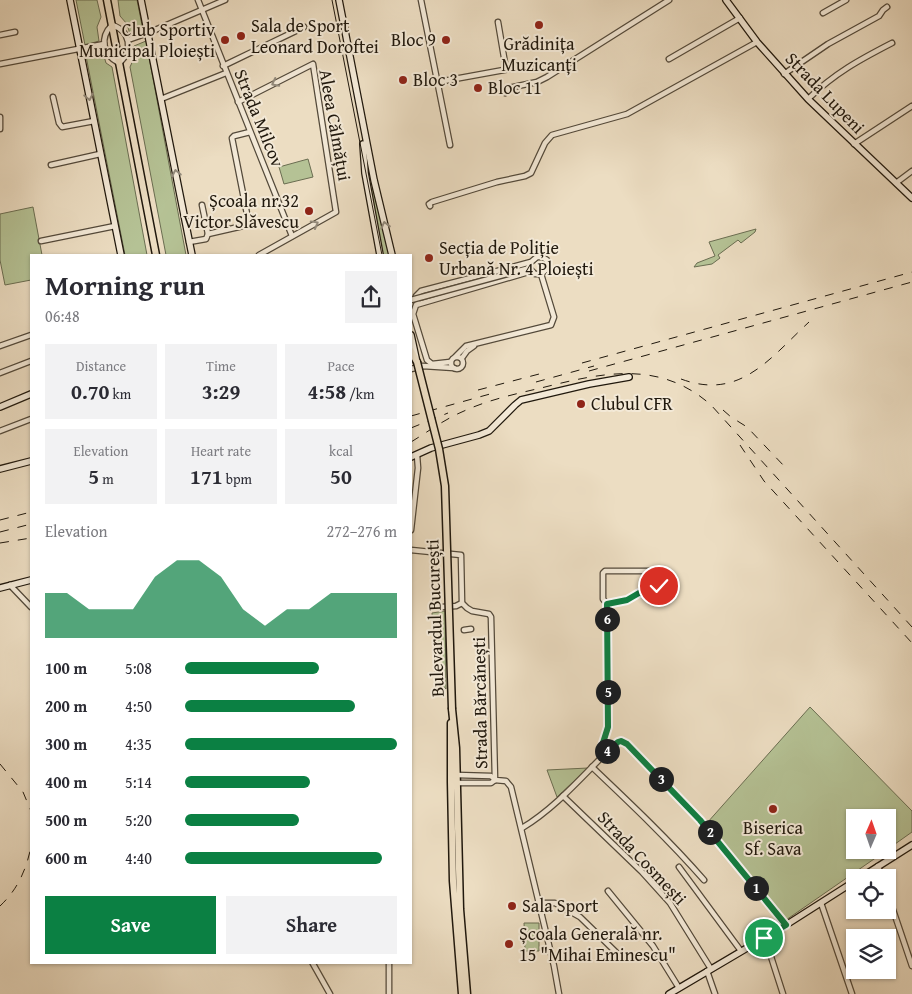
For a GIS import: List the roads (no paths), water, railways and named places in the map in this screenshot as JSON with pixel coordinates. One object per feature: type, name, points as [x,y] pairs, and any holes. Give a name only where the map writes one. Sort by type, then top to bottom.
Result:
[{"type":"main road","points":[[107,0],[156,254]]},
{"type":"main road","name":"Bulevardul București","points":[[412,352],[420,364],[446,486],[452,709],[450,748],[453,880],[462,994]]},
{"type":"main road","name":"Bulevardul București","points":[[452,709],[457,775],[459,894],[467,994]]},
{"type":"street","points":[[70,0],[121,254]]},
{"type":"street","points":[[141,0],[192,254]]},
{"type":"street","name":"Strada Milcov","points":[[198,0],[292,236]]},
{"type":"street","points":[[128,40],[225,0]]},
{"type":"street","points":[[339,0],[377,194],[392,254]]},
{"type":"street","points":[[421,0],[450,145]]},
{"type":"street","points":[[505,93],[508,88],[537,82],[668,0]]},
{"type":"street","name":"Strada Lupeni","points":[[726,0],[757,42],[808,100],[912,198]]},
{"type":"street","points":[[823,13],[846,0]]},
{"type":"street","points":[[784,74],[828,44],[879,16],[888,7]]},
{"type":"street","points":[[669,59],[740,18]]},
{"type":"street","points":[[498,22],[506,69]]},
{"type":"street","points":[[112,25],[121,29],[128,40],[128,51],[119,63],[109,56],[104,44],[105,34],[112,25]]},
{"type":"street","points":[[223,66],[304,27]]},
{"type":"street","points":[[0,35],[15,32]]},
{"type":"street","points":[[430,206],[429,204],[432,202],[531,173],[546,143],[554,134],[627,114],[757,42]]},
{"type":"street","points":[[808,100],[852,63],[892,43]]},
{"type":"street","points":[[0,64],[104,44]]},
{"type":"street","name":"Aleea Călmățui","points":[[238,102],[312,64],[336,211],[292,236]]},
{"type":"street","points":[[438,82],[531,65]]},
{"type":"street","points":[[161,100],[226,73]]},
{"type":"street","points":[[53,97],[59,123],[62,127],[94,121]]},
{"type":"street","points":[[854,144],[912,106]]},
{"type":"street","points":[[0,117],[0,129]]},
{"type":"street","points":[[363,126],[365,173],[380,254]]},
{"type":"street","points":[[208,234],[243,226],[247,223],[248,219],[232,138],[250,132]]},
{"type":"street","points":[[51,165],[100,154]]},
{"type":"street","points":[[369,196],[370,159]]},
{"type":"street","points":[[896,183],[912,172]]},
{"type":"street","points":[[189,242],[206,239],[208,234],[202,205]]},
{"type":"street","points":[[41,241],[116,226]]},
{"type":"street","points":[[261,254],[292,236]]},
{"type":"street","points":[[531,267],[535,274],[541,274],[548,268],[546,259],[536,257],[531,267],[418,304],[412,311],[427,360],[432,364],[450,362],[464,347],[549,326],[554,317],[541,274]]},
{"type":"street","points":[[412,300],[531,267]]},
{"type":"street","points":[[418,304],[417,293],[437,286],[531,267]]},
{"type":"street","points":[[431,300],[432,293],[437,286]]},
{"type":"street","points":[[426,290],[432,293]]},
{"type":"street","points":[[0,346],[30,335]]},
{"type":"street","points":[[412,338],[420,364]]},
{"type":"street","points":[[420,364],[459,368],[462,366],[462,358],[468,349],[480,343]]},
{"type":"street","points":[[456,356],[462,358]]},
{"type":"street","points":[[412,368],[427,360]]},
{"type":"street","points":[[0,373],[30,361]]},
{"type":"street","points":[[450,362],[454,368]]},
{"type":"street","points":[[412,521],[418,468],[414,456],[431,448],[489,431],[521,400],[598,382],[629,377]]},
{"type":"street","points":[[0,407],[30,394]]},
{"type":"street","points":[[0,431],[30,419]]},
{"type":"street","points":[[0,469],[30,460]]},
{"type":"street","points":[[412,550],[461,554],[462,602],[456,606],[442,607]]},
{"type":"street","points":[[602,756],[602,746],[608,727],[607,604],[603,598],[603,574],[604,572],[652,571],[657,574],[660,584],[657,589],[639,593],[627,600],[607,604]]},
{"type":"street","points":[[0,588],[30,580]]},
{"type":"street","points":[[10,585],[30,606]]},
{"type":"street","name":"Strada Bărcănești","points":[[462,602],[467,608],[489,614],[491,617],[495,780],[506,781],[511,787],[559,994]]},
{"type":"street","points":[[464,630],[470,629]]},
{"type":"street","points":[[522,828],[538,819],[602,756],[621,741],[627,744],[700,820],[786,925]]},
{"type":"street","points":[[592,767],[653,824],[704,880]]},
{"type":"street","points":[[457,775],[491,776],[495,780],[491,783],[457,783]]},
{"type":"street","name":"Strada Cosmești","points":[[563,796],[642,872],[670,903],[709,970],[715,994]]},
{"type":"street","points":[[874,869],[912,845]]},
{"type":"street","points":[[679,867],[741,951]]},
{"type":"street","points":[[669,994],[786,925],[846,887]]},
{"type":"street","points":[[608,891],[653,946],[679,988]]},
{"type":"street","points":[[539,904],[556,903],[580,917],[622,958]]},
{"type":"street","points":[[821,903],[852,994]]},
{"type":"street","points":[[896,919],[912,966]]},
{"type":"street","points":[[764,938],[783,994]]},
{"type":"street","points":[[313,964],[330,994]]},
{"type":"street","points":[[389,964],[389,994]]},
{"type":"tram line","points":[[332,0],[382,254]]},
{"type":"railway","points":[[582,363],[912,272]]},
{"type":"railway","points":[[589,371],[912,282]]},
{"type":"railway","points":[[681,379],[702,384],[720,384],[737,380],[767,362],[809,322]]},
{"type":"railway","points":[[536,382],[594,366]]},
{"type":"railway","points":[[478,390],[543,373]]},
{"type":"railway","points":[[412,441],[450,418],[473,407],[563,383],[607,375],[629,374],[650,375],[671,381],[691,390],[711,405],[912,627]]},
{"type":"railway","points":[[412,416],[490,394]]},
{"type":"railway","points":[[723,410],[747,427],[785,467]]},
{"type":"railway","points":[[412,428],[448,413]]},
{"type":"railway","points":[[740,445],[764,481],[912,643]]},
{"type":"railway","points":[[0,520],[30,512]]},
{"type":"railway","points":[[0,532],[30,524]]},
{"type":"railway","points":[[0,543],[30,538]]},
{"type":"railway","points":[[0,764],[23,792],[30,809]]},
{"type":"railway","points":[[0,906],[12,893],[20,879],[27,864],[30,851]]},
{"type":"place","name":"Grădinița Muzicanți","points":[[539,25]]},
{"type":"place","name":"Sala de Sport Leonard Doroftei","points":[[241,36]]},
{"type":"place","name":"Club Sportiv Municipal Ploiești","points":[[225,40]]},
{"type":"place","name":"Bloc 9","points":[[446,40]]},
{"type":"place","name":"Bloc 3","points":[[403,80]]},
{"type":"place","name":"Bloc 11","points":[[478,88]]},
{"type":"place","name":"Școala nr.32 Victor Slăvescu","points":[[309,211]]},
{"type":"place","name":"Secția de Poliție Urbană Nr. 4 Ploiești","points":[[429,258]]},
{"type":"place","name":"Clubul CFR","points":[[581,404]]},
{"type":"place","name":"Biserica Sf. Sava","points":[[773,809]]},
{"type":"place","name":"Sala Sport","points":[[512,906]]},
{"type":"place","name":"Școala Generală nr. 15 \"Mihai Eminescu\"","points":[[509,944]]}]
